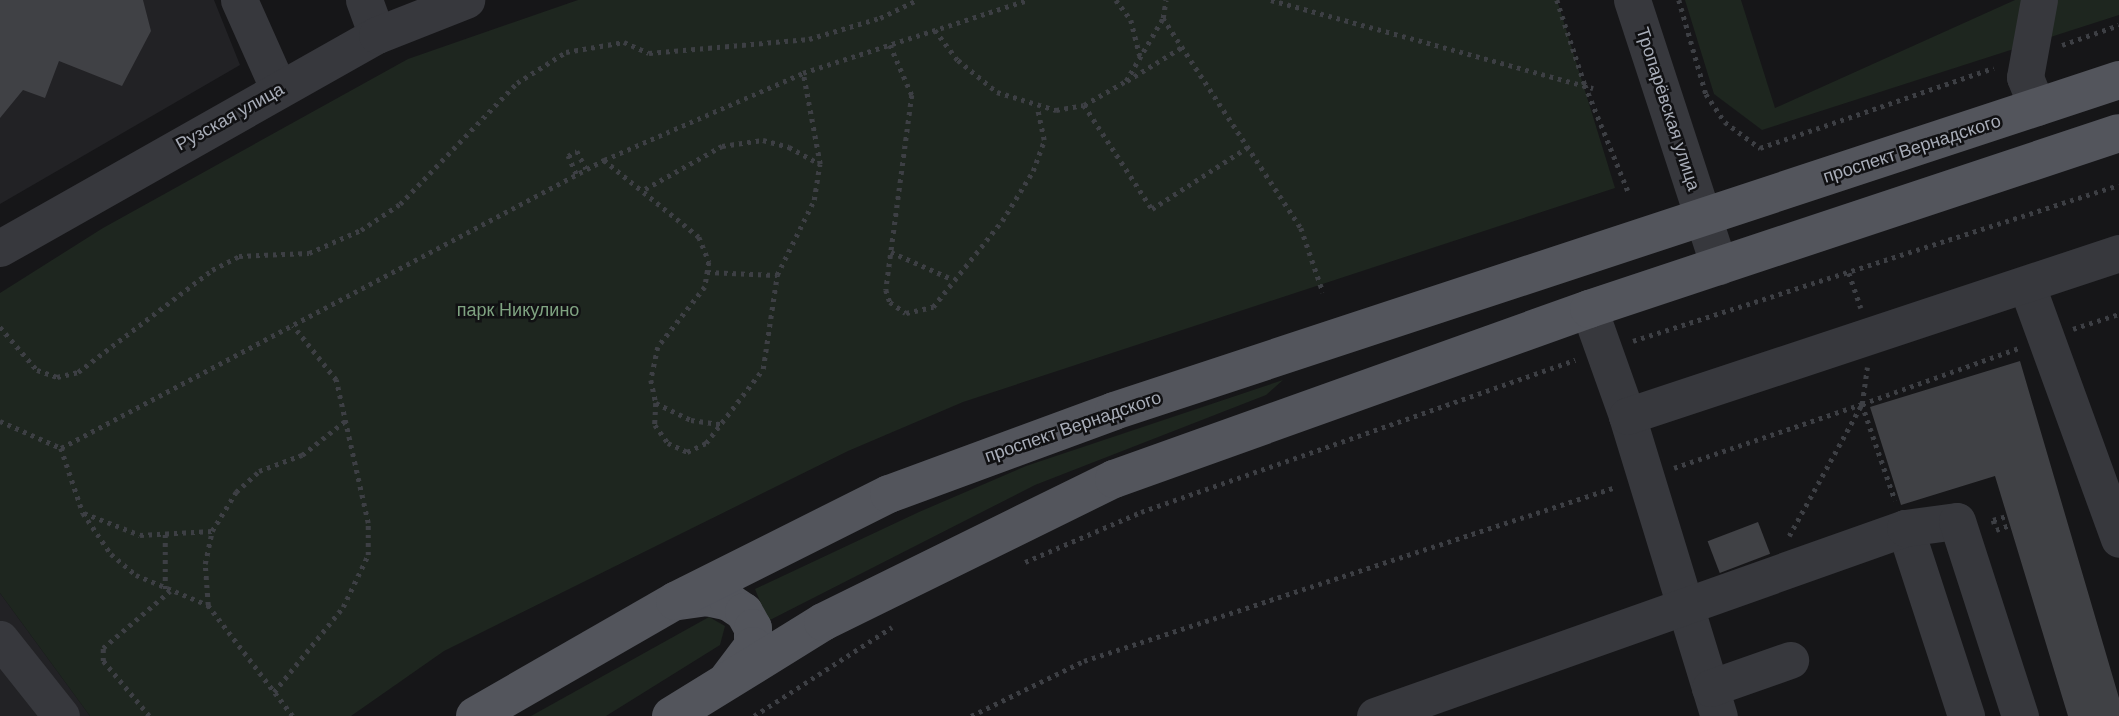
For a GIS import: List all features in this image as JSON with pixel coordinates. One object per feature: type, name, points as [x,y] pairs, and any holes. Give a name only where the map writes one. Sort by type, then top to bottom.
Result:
[{"type":"main road","name":"проспект Вернадского","points":[[475,716],[675,601],[888,494],[1021,444],[2119,80]]},
{"type":"main road","points":[[671,716],[835,616],[1114,479],[1589,309],[2119,133]]},
{"type":"main road","points":[[675,601],[706,597],[729,602],[744,612],[753,628],[753,646],[724,683]]},
{"type":"street","points":[[239,0],[279,90]]},
{"type":"street","points":[[364,0],[377,35]]},
{"type":"street","name":"Рузская улица","points":[[0,248],[377,35],[413,10],[467,0]]},
{"type":"street","name":"Тропарёвская улица","points":[[1632,0],[1704,219]]},
{"type":"street","points":[[2037,107],[2025,77],[2039,0]]},
{"type":"street","points":[[1704,219],[1719,266]]},
{"type":"street","points":[[1627,416],[2027,286],[2119,253]]},
{"type":"street","points":[[2027,286],[2046,338],[2110,480],[2119,540]]},
{"type":"street","points":[[1589,309],[1627,416],[1715,702],[1790,660]]},
{"type":"street","points":[[1375,716],[1687,608],[1905,528],[1957,521],[2020,716]]},
{"type":"street","points":[[1905,528],[1966,716]]},
{"type":"street","points":[[0,639],[54,713]]},
{"type":"path","points":[[0,327],[37,370],[57,377],[78,372],[212,270],[239,256],[309,253],[361,230],[400,204],[517,83],[566,52],[624,41],[649,53],[809,39],[880,18],[917,0]]},
{"type":"path","points":[[61,449],[604,160],[803,73],[1027,0]]},
{"type":"path","points":[[1116,0],[1131,20],[1140,57]]},
{"type":"path","points":[[1126,81],[1163,18],[1166,0]]},
{"type":"path","points":[[1271,0],[1593,88]]},
{"type":"path","points":[[1557,0],[1585,85],[1628,191]]},
{"type":"path","points":[[1679,0],[1706,94],[1724,122],[1760,148],[2119,25]]},
{"type":"path","points":[[1163,18],[1301,228],[1323,292]]},
{"type":"path","points":[[935,30],[958,60],[997,92],[1037,107],[1084,105],[1182,47]]},
{"type":"path","points":[[890,45],[912,95],[886,290],[890,302],[906,313],[933,307],[952,279],[1002,221],[1033,171],[1044,140],[1037,107]]},
{"type":"path","points":[[604,160],[645,189],[699,237],[709,262],[705,287],[658,347],[650,380],[656,403],[655,425],[668,443],[687,452],[706,443],[762,369],[777,275],[814,200],[820,164],[803,73]]},
{"type":"path","points":[[1084,105],[1152,209],[1248,147]]},
{"type":"path","points":[[645,189],[722,146],[763,140],[789,146],[820,164]]},
{"type":"path","points":[[576,174],[568,156],[577,151],[586,169]]},
{"type":"path","points":[[1016,566],[1141,512],[1603,350],[2119,185]]},
{"type":"path","points":[[891,252],[952,279]]},
{"type":"path","points":[[707,272],[731,276],[777,275]]},
{"type":"path","points":[[971,716],[1084,661],[1646,477],[2119,314]]},
{"type":"path","points":[[274,692],[343,607],[368,555],[368,523],[336,380],[293,326]]},
{"type":"path","points":[[656,403],[691,420],[722,424]]},
{"type":"path","points":[[1862,404],[1905,528]]},
{"type":"path","points":[[1766,578],[1862,404]]},
{"type":"path","points":[[0,421],[61,449],[83,513],[111,554],[136,575],[208,605],[293,716]]},
{"type":"path","points":[[208,605],[205,564],[212,531],[236,492],[259,471],[302,455],[345,421]]},
{"type":"path","points":[[83,513],[141,535],[212,531]]},
{"type":"path","points":[[1993,520],[2007,516]]},
{"type":"path","points":[[1996,530],[2010,525]]},
{"type":"path","points":[[149,716],[103,661],[103,648],[167,590],[165,534]]},
{"type":"path","points":[[754,716],[894,626]]},
{"type":"shaded area","points":[[0,0],[214,0],[240,65],[0,204]]},
{"type":"shaded area","points":[[0,593],[90,716],[0,716]]},
{"type":"green space","name":"парк Никулино","points":[[578,0],[1557,0],[1615,188],[963,402],[848,451],[444,651],[351,716],[90,716],[0,593],[0,293],[103,228],[408,59]]},
{"type":"green space","points":[[1685,0],[1741,0],[1775,108],[2015,0],[2119,0],[2119,15],[1762,130],[1714,94]]},
{"type":"green space","points":[[1283,380],[1266,395],[1035,485],[768,621],[755,589],[919,512],[1026,466]]},
{"type":"green space","points":[[709,617],[725,626],[720,645],[606,716],[531,716]]},
{"type":"building","points":[[0,0],[143,0],[151,31],[122,86],[59,61],[45,98],[23,90],[0,118]]},
{"type":"building","points":[[2020,361],[2119,698],[2119,716],[2068,716],[1995,476],[1901,505],[1870,407]]},
{"type":"building","points":[[1758,522],[1770,554],[1720,573],[1708,541]]}]
